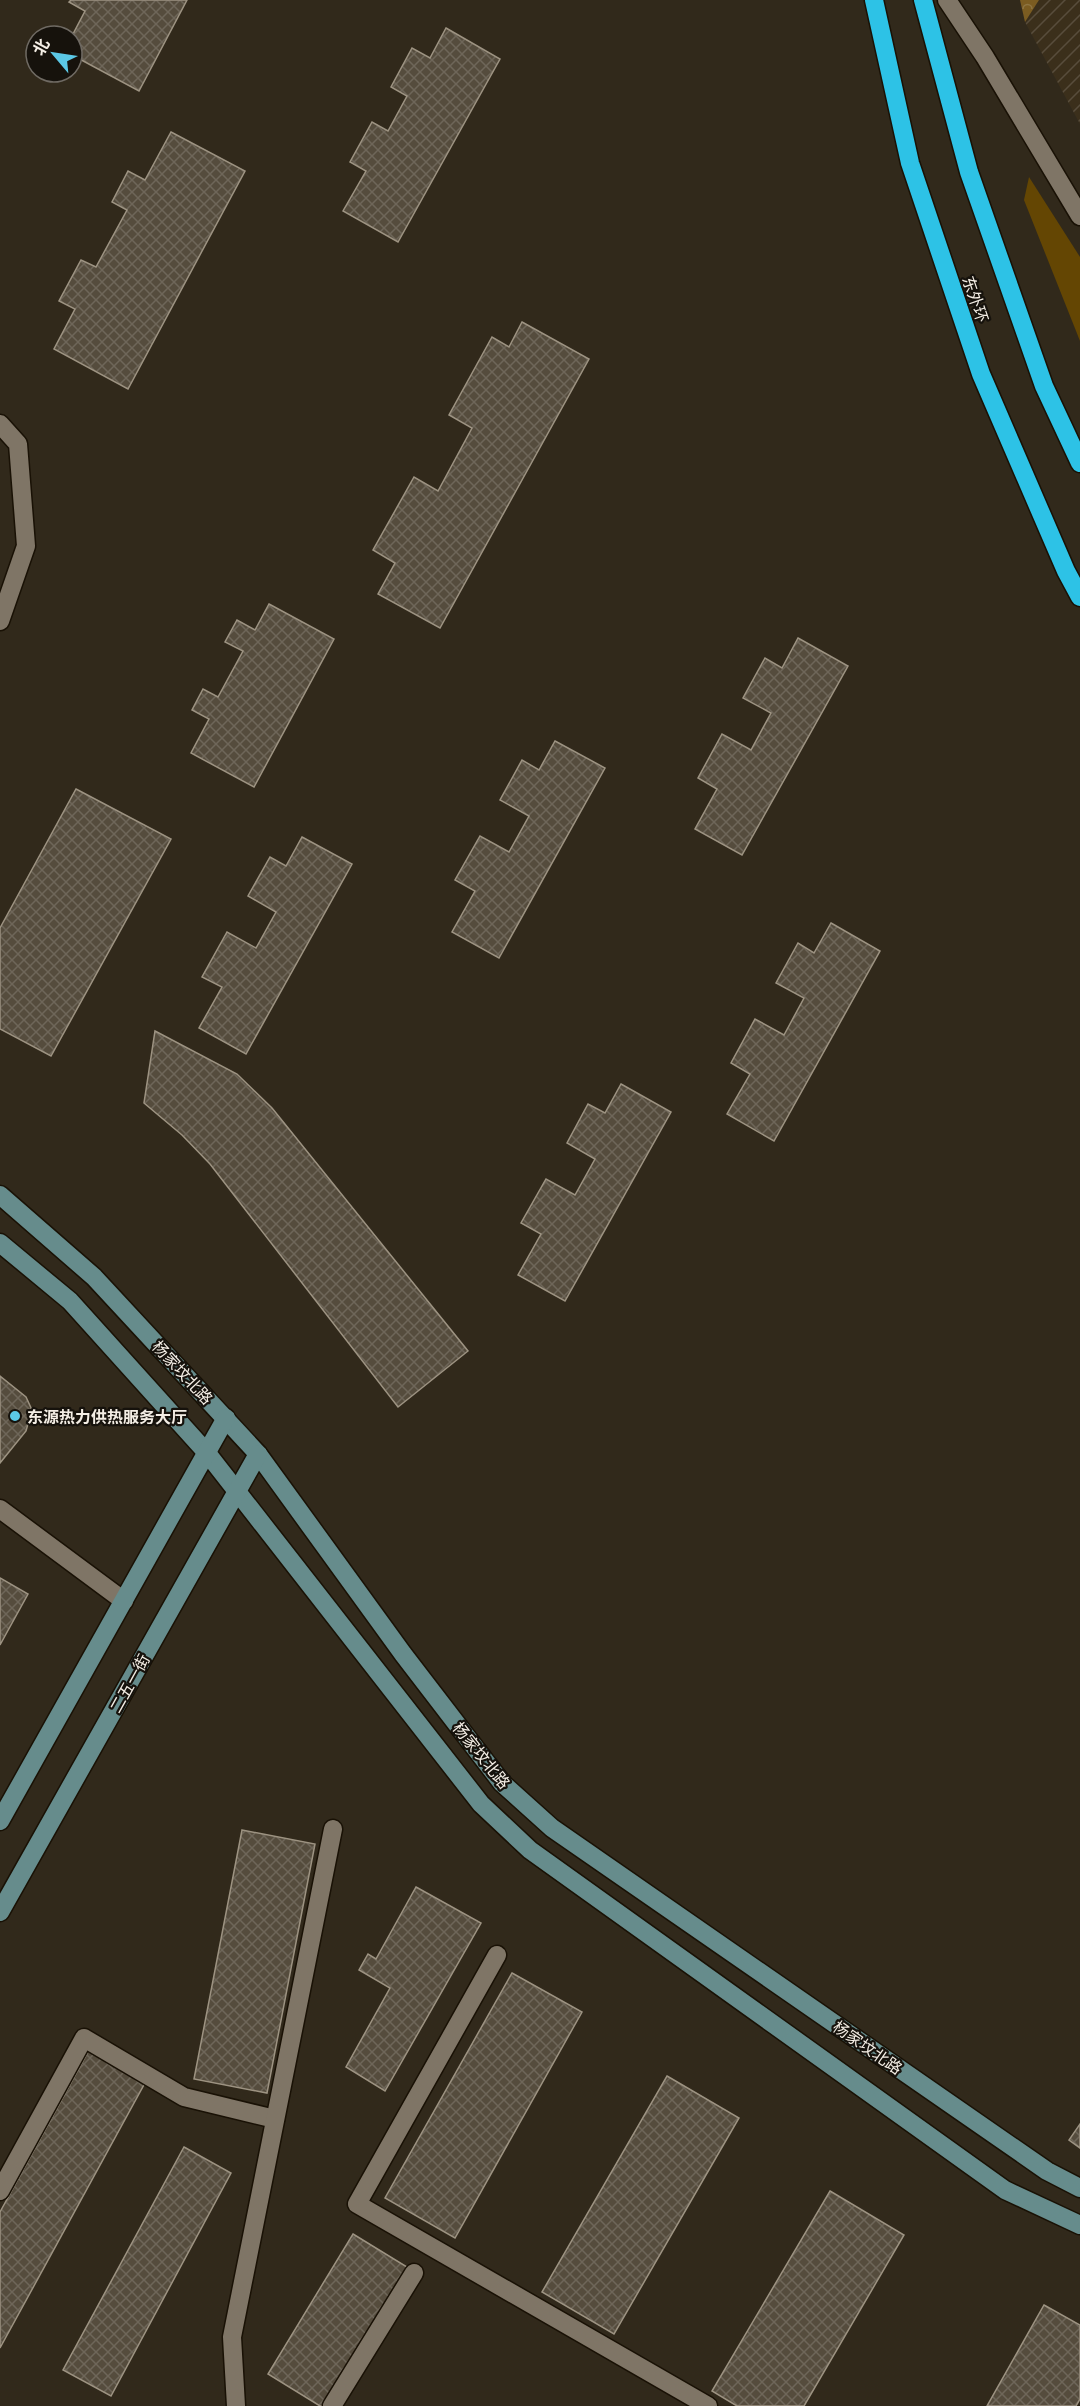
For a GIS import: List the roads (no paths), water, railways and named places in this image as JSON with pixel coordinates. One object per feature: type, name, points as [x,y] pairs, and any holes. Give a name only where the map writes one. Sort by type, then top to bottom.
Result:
[{"type":"highway","name":"东外环","points":[[874,0],[910,163],[981,374],[1066,571],[1080,597]]},
{"type":"highway","points":[[923,0],[969,172],[1044,386],[1080,463]]},
{"type":"main road","name":"杨家坟北路","points":[[0,1195],[94,1277],[258,1454],[403,1654],[502,1784],[552,1828],[1047,2171],[1080,2188]]},
{"type":"main road","name":"杨家坟北路","points":[[0,1243],[70,1301],[207,1453],[481,1804],[530,1850],[1005,2190],[1080,2225]]},
{"type":"main road","points":[[0,1821],[226,1418]]},
{"type":"main road","name":"二五一街","points":[[0,1912],[258,1454]]},
{"type":"street","points":[[947,0],[985,57],[1080,216]]},
{"type":"street","points":[[0,424],[18,444],[26,546],[0,621]]},
{"type":"street","points":[[0,1509],[124,1601]]},
{"type":"street","points":[[236,2406],[232,2337],[333,1829]]},
{"type":"street","points":[[496,1955],[357,2204],[708,2406]]},
{"type":"street","points":[[0,2191],[84,2038],[184,2097],[275,2119]]},
{"type":"street","points":[[332,2406],[414,2273]]},
{"type":"place","name":"东源热力供热服务大厅","points":[[15,1416]]}]
